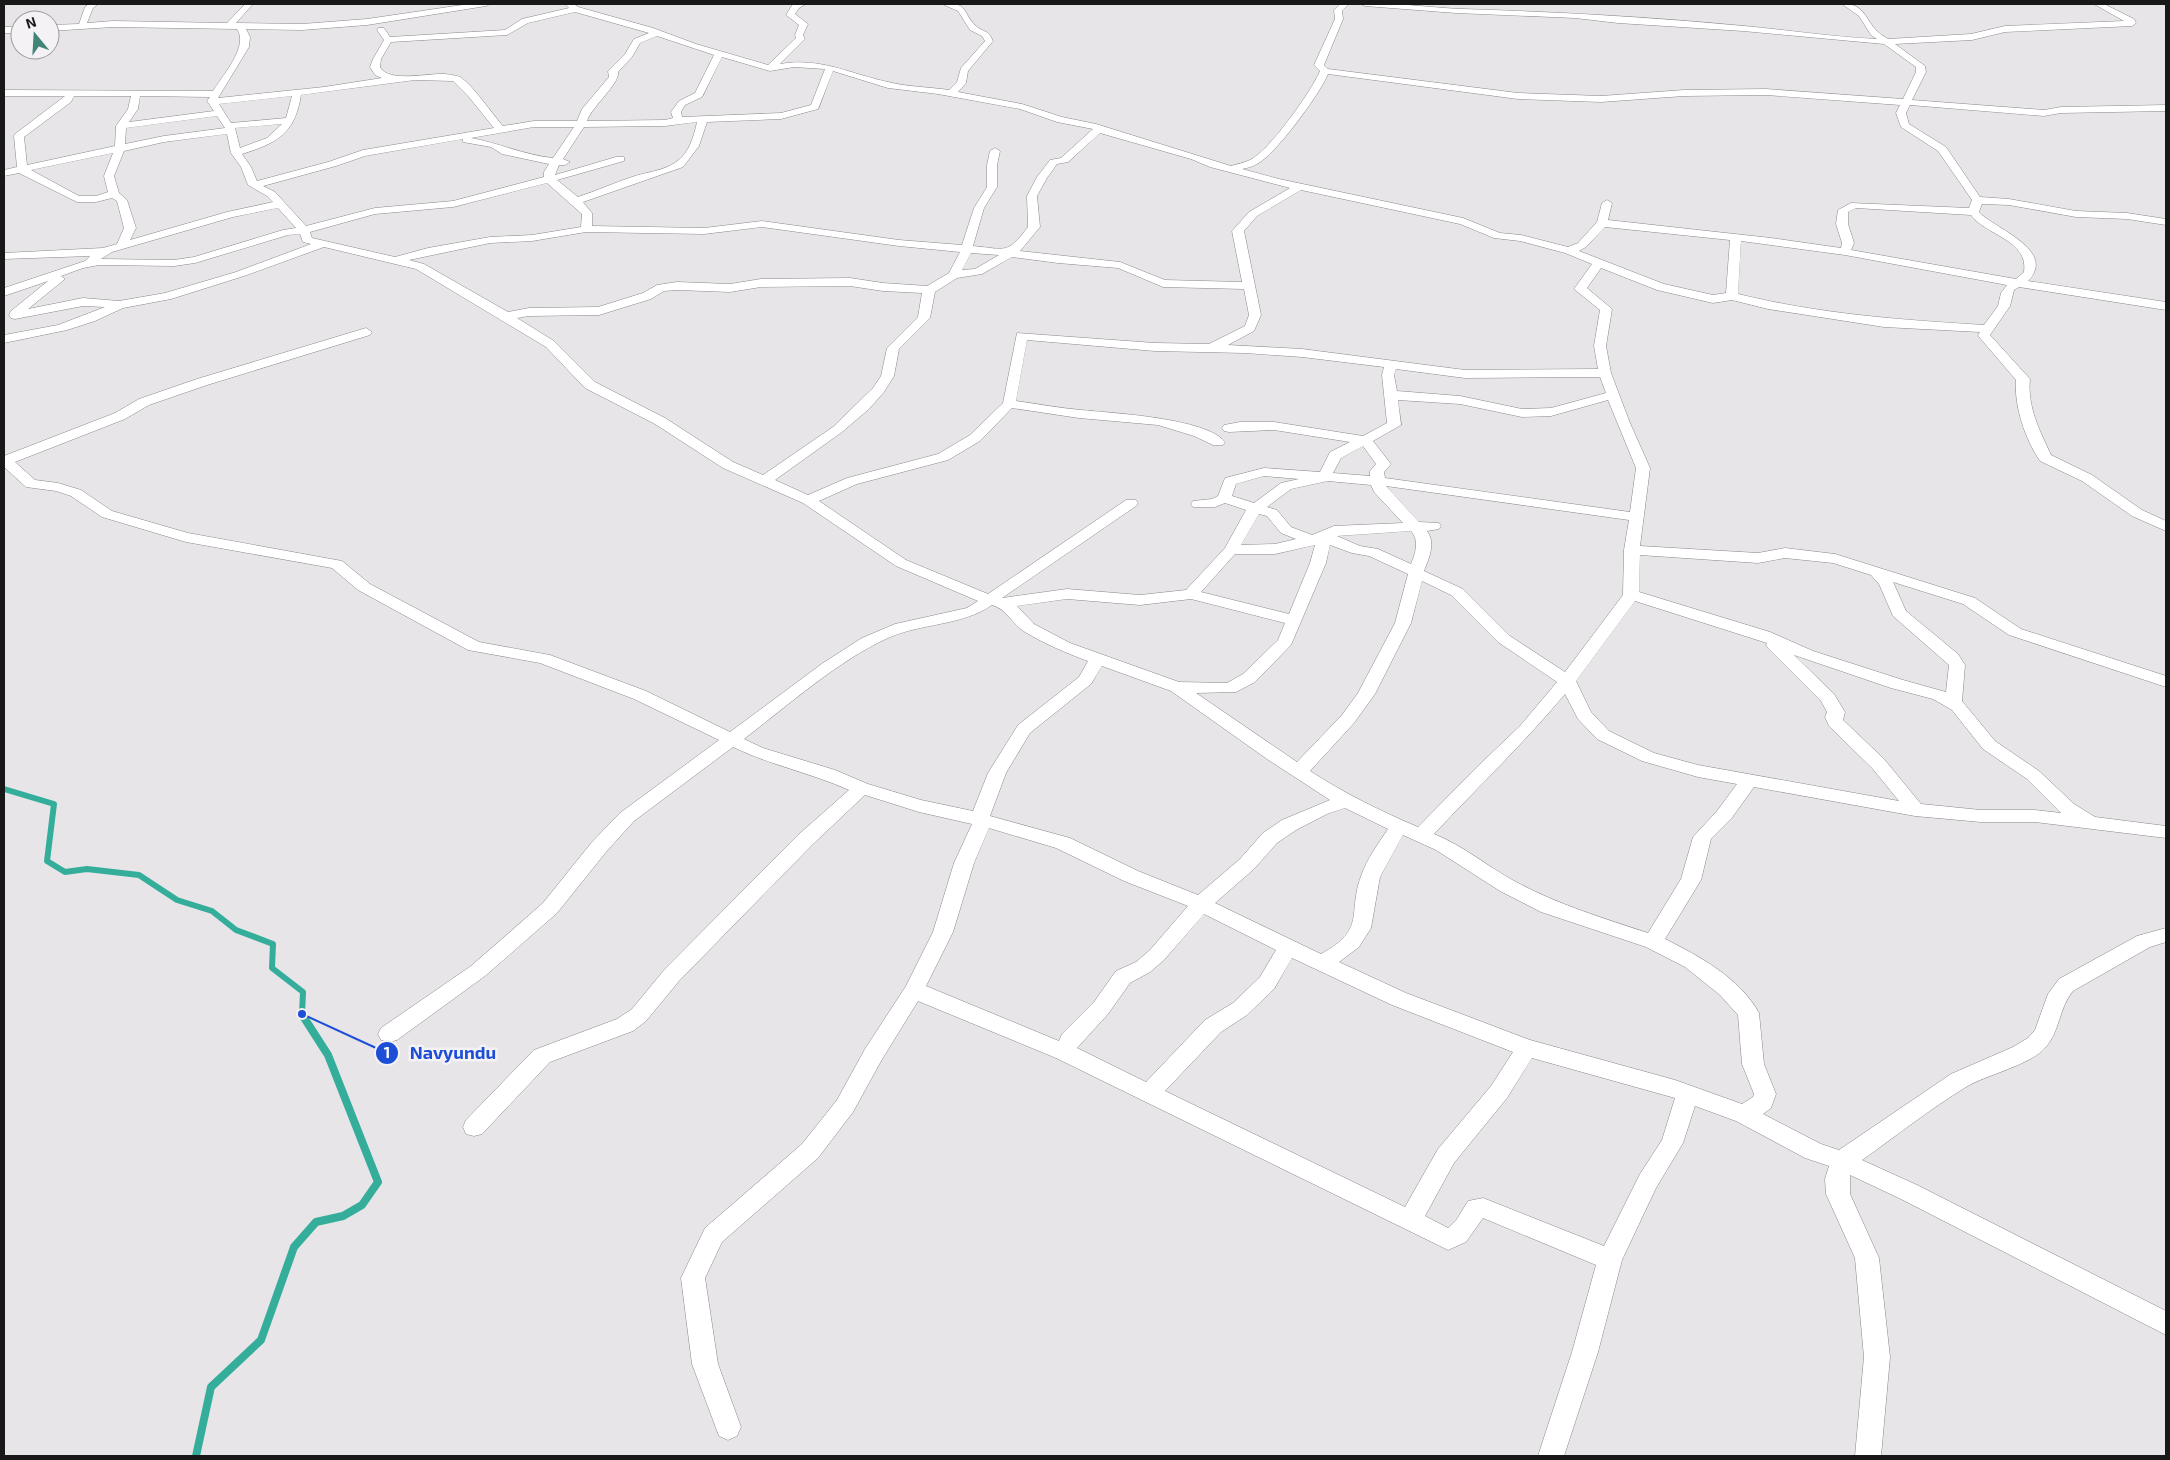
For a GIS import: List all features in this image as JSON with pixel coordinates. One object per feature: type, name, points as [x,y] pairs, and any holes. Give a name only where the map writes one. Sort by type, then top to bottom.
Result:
[{"type":"street","points":[[82,26],[89,7],[94,4]]},
{"type":"street","points":[[235,24],[249,4]]},
{"type":"street","points":[[60,27],[113,24],[291,26],[367,22],[486,4]]},
{"type":"street","points":[[770,68],[786,56],[790,49],[801,40],[799,35],[804,24],[790,15],[796,6],[802,4]]},
{"type":"street","points":[[946,4],[961,9],[973,28],[986,34],[989,41],[964,70],[961,82],[952,93]]},
{"type":"street","points":[[1345,4],[1338,10],[1339,19],[1319,65],[1325,71],[1518,96],[1601,99],[1726,91],[1809,94],[1856,100],[2044,113],[2061,110],[2166,108]]},
{"type":"street","points":[[1365,4],[1456,11],[1560,14],[1743,28],[1887,42],[1972,37],[1990,30],[2132,23],[2131,20],[2098,4]]},
{"type":"street","points":[[1552,4],[1560,14]]},
{"type":"street","points":[[1846,4],[1862,14],[1874,33],[1920,66],[1921,72],[1901,113],[1904,125],[1942,149],[1977,200],[1974,212],[1978,218],[2014,240],[2026,253],[2030,268],[2028,276],[2018,284],[2012,285],[2007,292],[2005,304],[1984,335],[2023,379],[2023,396],[2033,429],[2045,458],[2087,478],[2137,513],[2166,527]]},
{"type":"street","points":[[388,40],[507,32],[525,21],[572,6],[770,68],[794,64],[830,67],[888,85],[952,93],[1022,108],[1233,169],[1300,186],[1463,221],[1498,236],[1521,238],[1569,251],[1661,287],[1684,290],[1712,299],[1732,296],[1776,307],[1884,323],[1988,330]]},
{"type":"street","points":[[367,22],[376,23],[388,40]]},
{"type":"street","points":[[235,24],[246,33],[248,39],[231,72],[222,113],[236,153],[246,167],[253,184],[271,194],[305,235],[325,243],[420,266],[550,344],[590,385],[660,421],[728,465],[808,500],[901,563],[998,602],[1028,627],[1064,647],[1177,686],[1298,772],[1376,817],[1442,845],[1507,886],[1548,907],[1653,942],[1692,962],[1728,989],[1748,1013],[1753,1064],[1764,1094],[1764,1102],[1744,1114]]},
{"type":"street","points":[[248,39],[291,26]]},
{"type":"street","points":[[586,229],[587,213],[576,200],[550,180],[549,172],[581,123],[585,111],[614,77],[613,70],[629,55],[637,41],[656,32]]},
{"type":"street","points":[[388,40],[377,59],[375,67],[378,73],[393,80]]},
{"type":"street","points":[[678,120],[676,112],[682,103],[699,95],[719,53]]},
{"type":"street","points":[[253,184],[332,164],[363,153],[534,124],[665,123],[678,120],[781,116],[815,107],[830,67]]},
{"type":"street","points":[[1233,169],[1254,162],[1264,154],[1305,106],[1319,85],[1325,71]]},
{"type":"street","points":[[4,173],[201,132],[222,113],[228,101],[393,80],[457,79],[466,86],[501,130]]},
{"type":"street","points":[[236,153],[261,146],[285,131],[296,106],[297,92]]},
{"type":"street","points":[[4,93],[136,93],[222,113],[289,121]]},
{"type":"street","points":[[22,170],[19,136],[68,100],[71,93]]},
{"type":"street","points":[[122,246],[130,228],[122,200],[114,194],[108,176],[120,148],[121,126],[133,109],[136,93]]},
{"type":"street","points":[[121,126],[222,113]]},
{"type":"street","points":[[576,200],[604,193],[640,177],[674,168],[684,161],[699,137],[702,119]]},
{"type":"street","points":[[506,316],[529,312],[598,312],[648,296],[661,288],[677,286],[730,288],[761,283],[850,282],[883,288],[929,290],[954,275],[978,272],[1018,247],[1034,227],[1032,196],[1042,177],[1054,162],[1064,160],[1097,131],[1102,130]]},
{"type":"street","points":[[451,138],[494,145],[506,152],[556,161],[604,164]]},
{"type":"street","points":[[954,275],[967,249],[979,208],[992,187],[992,165],[995,151]]},
{"type":"street","points":[[4,292],[81,265],[120,261],[174,263],[212,256],[250,244],[305,235],[375,210],[453,204],[550,180],[620,159]]},
{"type":"street","points":[[22,170],[77,199],[96,199],[114,194]]},
{"type":"street","points":[[1211,349],[1250,328],[1255,316],[1238,231],[1253,214],[1300,186]]},
{"type":"street","points":[[1977,200],[2009,202],[2076,214],[2127,216],[2166,222]]},
{"type":"street","points":[[1569,251],[1582,245],[1602,223],[1607,203]]},
{"type":"street","points":[[4,256],[81,254],[108,250],[231,214],[280,204]]},
{"type":"street","points":[[1845,252],[1848,243],[1842,224],[1843,210],[1855,205],[1974,212]]},
{"type":"street","points":[[396,260],[428,251],[490,240],[587,213]]},
{"type":"street","points":[[1602,223],[1845,252],[2018,284],[2166,306]]},
{"type":"street","points":[[490,240],[532,238],[586,229],[704,231],[762,224],[864,239],[1120,265],[1163,282],[1250,286]]},
{"type":"street","points":[[1732,296],[1736,238]]},
{"type":"street","points":[[4,339],[30,336],[85,321],[119,305],[166,296],[240,274],[325,243]]},
{"type":"street","points":[[9,317],[46,286],[108,250]]},
{"type":"street","points":[[1421,836],[1483,771],[1526,730],[1567,681],[1631,595],[1632,550],[1643,468],[1622,423],[1605,373],[1600,346],[1606,309],[1580,289],[1599,263]]},
{"type":"street","points":[[764,481],[854,416],[877,392],[888,376],[891,352],[924,318],[929,290]]},
{"type":"street","points":[[9,317],[83,302],[119,305]]},
{"type":"street","points":[[366,332],[202,382],[144,402],[120,416],[4,460],[30,484],[58,487],[76,492],[107,514],[186,537],[337,564],[364,587],[474,646],[544,659],[640,695],[734,739],[757,752],[829,774],[862,788],[919,806],[979,819],[1063,843],[1131,876],[1201,904],[1399,999],[1526,1048],[1688,1093],[1744,1114],[1785,1137],[1813,1150],[1842,1160],[2012,1244],[2166,1324]]},
{"type":"street","points":[[808,500],[852,480],[943,457],[975,438],[1009,404],[1021,336],[1155,347],[1302,353],[1465,374],[1605,373]]},
{"type":"street","points":[[1324,478],[1335,455],[1394,425],[1388,375],[1391,364]]},
{"type":"street","points":[[1390,395],[1460,400],[1522,413],[1551,412],[1613,395]]},
{"type":"street","points":[[1009,404],[1079,414],[1159,421],[1199,433],[1218,442]]},
{"type":"street","points":[[1230,428],[1240,425],[1261,428],[1274,426],[1365,440],[1384,464],[1377,470],[1379,489],[1422,534],[1424,552],[1416,572],[1403,623],[1366,694],[1348,719],[1298,772]]},
{"type":"street","points":[[1224,498],[1230,481],[1264,472],[1378,481],[1637,517]]},
{"type":"street","points":[[1190,594],[1231,550],[1254,509],[1286,486],[1324,478]]},
{"type":"street","points":[[1198,504],[1215,502],[1224,498],[1254,509],[1272,513],[1286,530],[1324,537],[1357,550],[1373,552],[1457,592],[1504,639],[1567,681],[1584,715],[1603,736],[1648,757],[1698,771],[1915,810],[1981,816],[2035,816],[2166,832]]},
{"type":"street","points":[[998,602],[1132,503]]},
{"type":"street","points":[[1231,550],[1275,549],[1324,537],[1434,526]]},
{"type":"street","points":[[1177,686],[1230,688],[1249,678],[1285,642],[1318,563],[1324,537]]},
{"type":"street","points":[[1632,550],[1758,558],[1785,553],[1835,559],[1876,570],[1969,601],[2015,632],[2166,682]]},
{"type":"street","points":[[1876,570],[1886,583],[1898,613],[1952,658],[1957,665],[1953,702]]},
{"type":"street","points":[[389,1034],[478,971],[550,908],[627,817],[856,648],[879,636],[912,624],[953,617],[998,602],[1067,594],[1140,600],[1190,594],[1294,620]]},
{"type":"street","points":[[1631,595],[1764,635],[1807,655],[1897,684],[1939,695],[1958,706],[1989,745],[2033,775],[2067,808],[2096,824]]},
{"type":"street","points":[[1764,635],[1828,698],[1836,712],[1835,722],[1869,753],[1901,788],[1915,810]]},
{"type":"street","points":[[728,1427],[705,1364],[693,1278],[713,1235],[810,1152],[845,1106],[873,1055],[914,990],[943,932],[964,863],[978,832],[979,819],[997,773],[1024,729],[1085,680],[1098,659]]},
{"type":"street","points":[[1653,942],[1691,880],[1702,837],[1724,815],[1749,781]]},
{"type":"street","points":[[474,1127],[542,1056],[625,1025],[639,1015],[672,976],[806,840],[862,788]]},
{"type":"street","points":[[1064,1052],[1070,1040],[1101,1008],[1123,977],[1143,967],[1156,956],[1201,904],[1247,864],[1270,838],[1289,825],[1320,810],[1347,801]]},
{"type":"street","points":[[1322,962],[1342,952],[1353,943],[1362,929],[1366,909],[1367,886],[1373,870],[1399,826]]},
{"type":"street","points":[[1868,1456],[1877,1357],[1867,1258],[1838,1194],[1837,1179],[1842,1160],[1959,1080],[2021,1053],[2036,1044],[2044,1033],[2058,994],[2066,985],[2144,941],[2166,935]]},
{"type":"street","points":[[1149,1093],[1213,1026],[1240,1009],[1267,983],[1288,947]]},
{"type":"street","points":[[914,990],[1064,1052],[1448,1238],[1457,1236],[1466,1226],[1476,1208],[1483,1208],[1610,1259]]},
{"type":"street","points":[[1410,1221],[1446,1156],[1499,1092],[1519,1063],[1526,1048]]},
{"type":"street","points":[[1551,1456],[1585,1352],[1610,1259],[1629,1216],[1672,1143],[1688,1093]]},
{"type":"waterway","points":[[4,789],[54,804],[47,861],[65,872],[87,869],[139,875],[177,900],[212,911],[236,930],[273,944],[272,968],[303,992],[302,1014],[304,1017]]},
{"type":"waterway","points":[[196,1456],[211,1387],[261,1340],[294,1247],[316,1222],[343,1216],[362,1205],[378,1182],[328,1055],[303,1016]]},
{"type":"place","name":"Navyundu","points":[[302,1014]]}]
